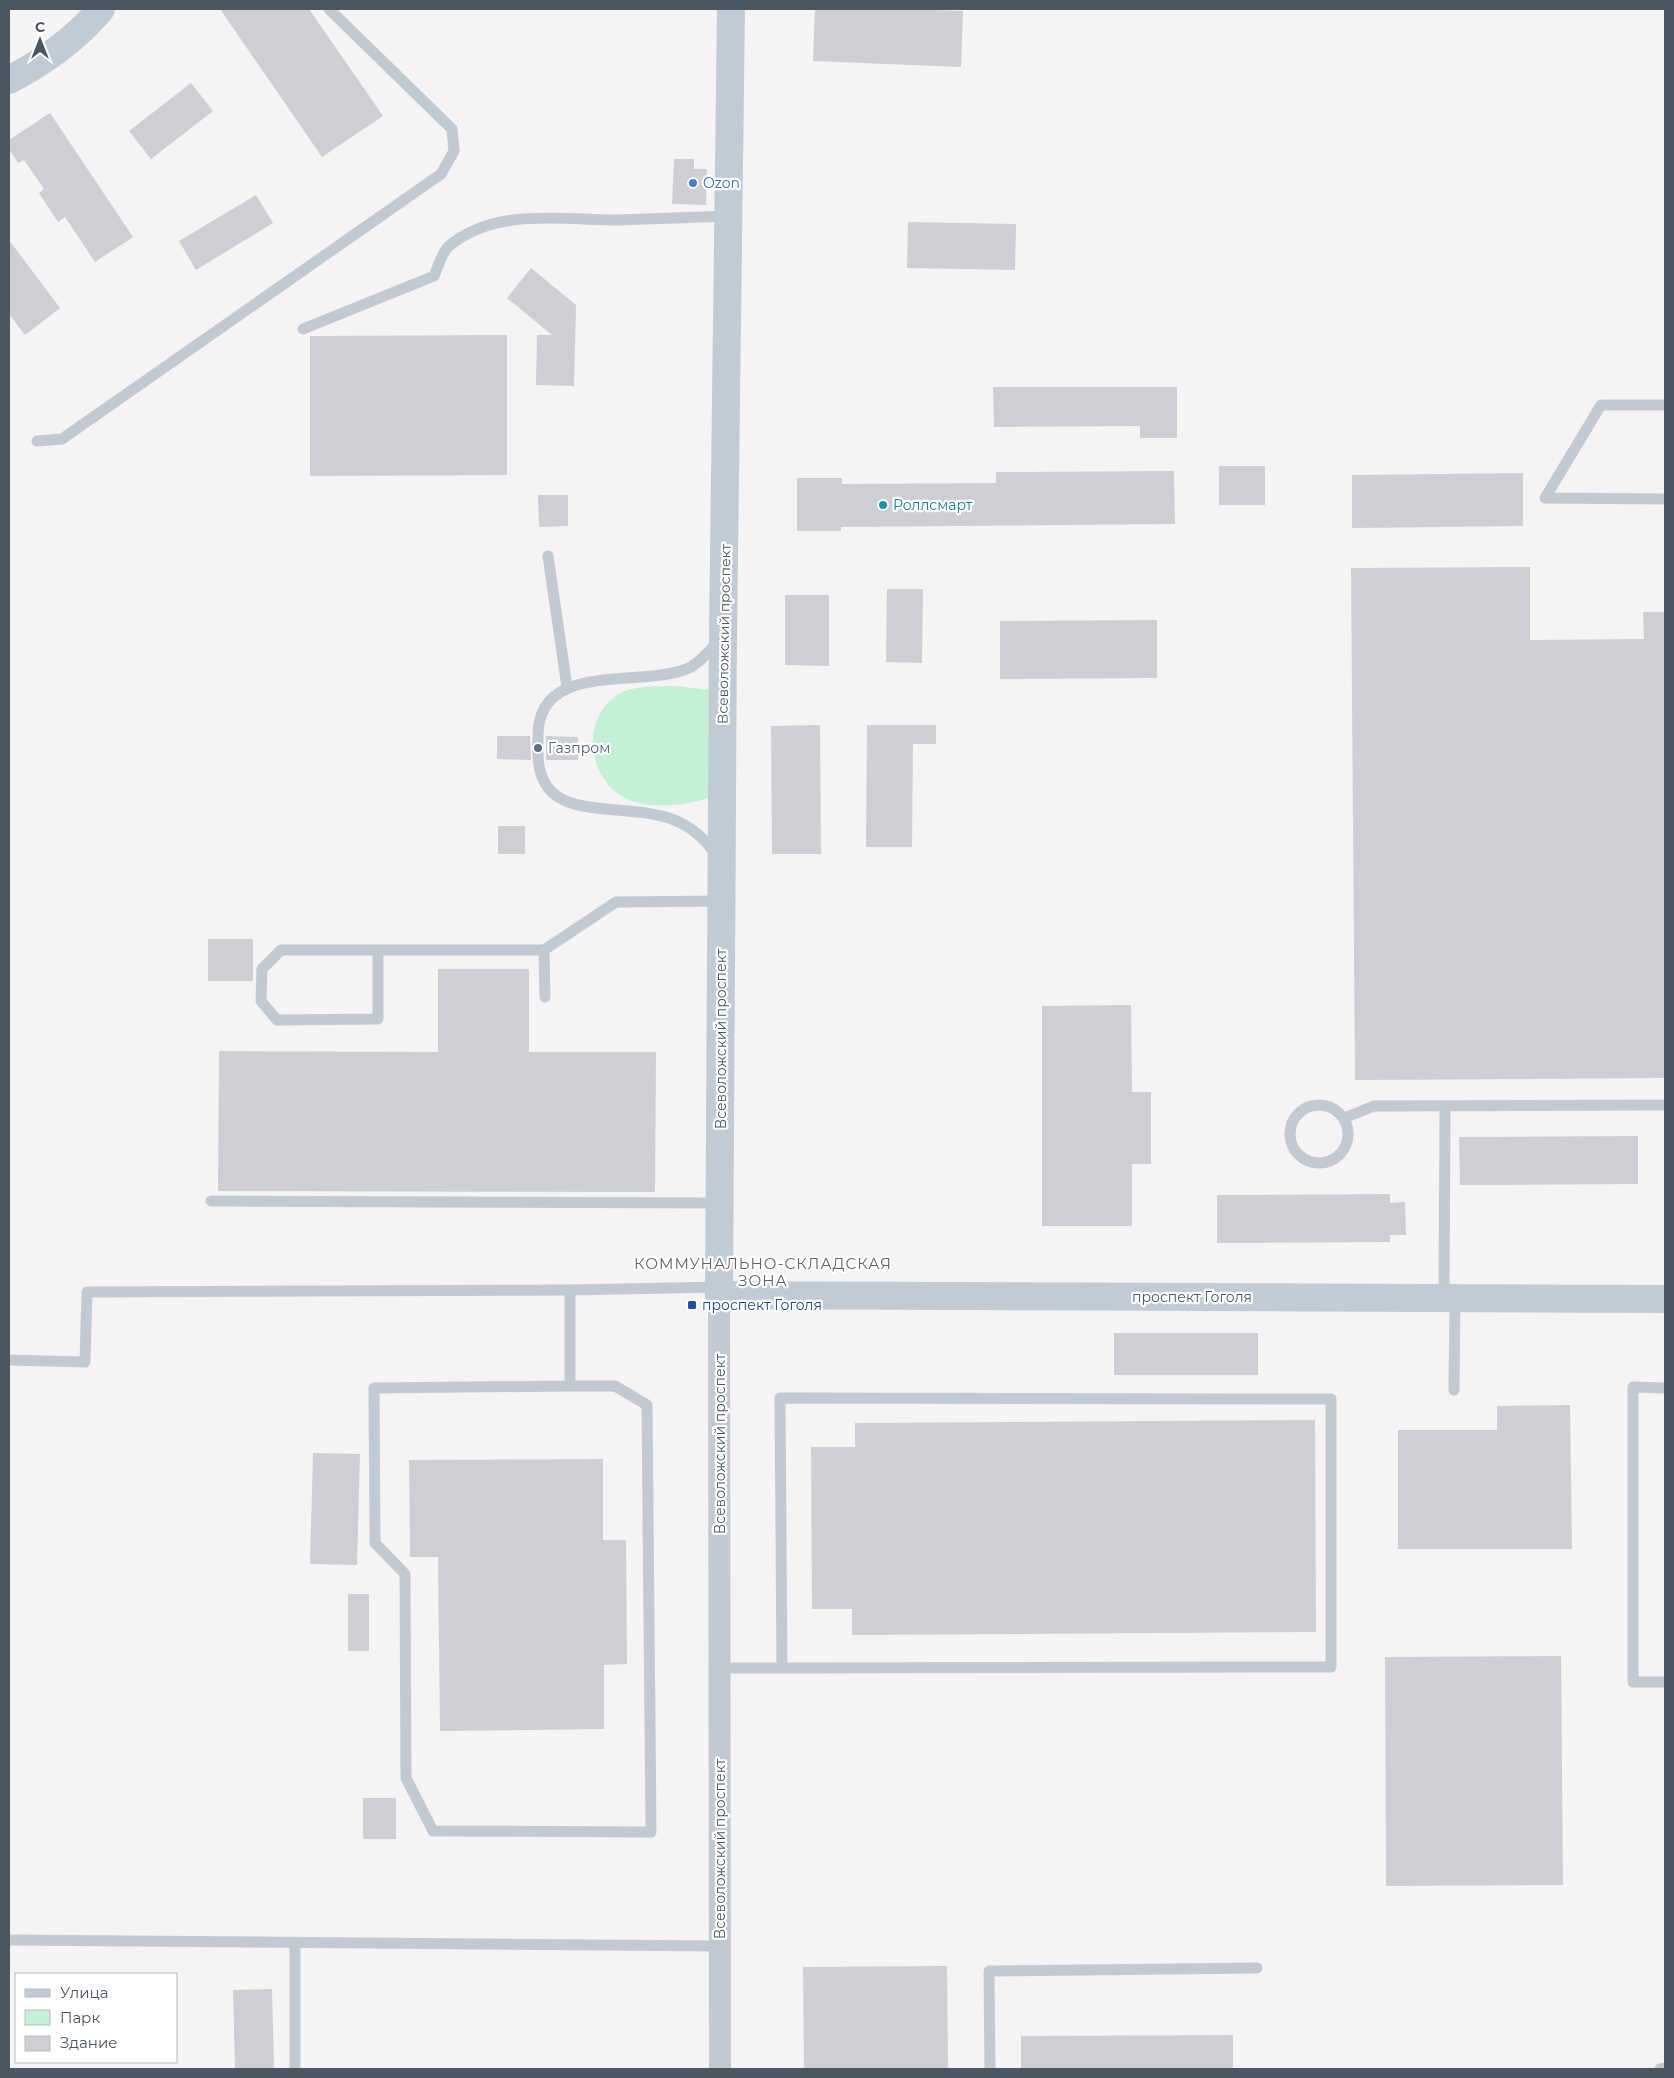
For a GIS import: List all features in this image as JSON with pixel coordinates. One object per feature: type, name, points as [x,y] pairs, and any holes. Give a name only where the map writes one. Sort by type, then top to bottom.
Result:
[{"type":"street","points":[[9,80],[24,72],[67,42],[101,9]]},
{"type":"street","name":"Всеволожский проспект","points":[[720,2069],[720,1202],[723,634],[731,9]]},
{"type":"street","name":"проспект Гоголя","points":[[720,1291],[1665,1299]]},
{"type":"lane","points":[[37,441],[62,439],[441,174],[454,151],[452,129],[329,9]]},
{"type":"lane","points":[[303,328],[434,276],[447,247],[465,234],[492,224],[523,218],[619,220],[729,216]]},
{"type":"lane","points":[[1665,405],[1601,405],[1545,498],[1665,499]]},
{"type":"lane","points":[[548,556],[567,688]]},
{"type":"lane","points":[[722,864],[707,842],[691,827],[673,818],[582,806],[560,799],[546,787],[538,768],[538,729],[543,711],[551,699],[567,688],[600,681],[670,674],[684,669],[706,656],[723,634]]},
{"type":"lane","points":[[378,950],[378,1020],[277,1020],[261,1001],[262,969],[281,950],[378,950],[544,950],[616,902],[722,901]]},
{"type":"lane","points":[[544,950],[545,997]]},
{"type":"lane","points":[[1314,1105],[1326,1105],[1336,1110],[1344,1118],[1348,1129],[1348,1141],[1343,1151],[1334,1159],[1324,1163],[1312,1163],[1302,1158],[1294,1150],[1290,1139],[1290,1127],[1295,1117],[1303,1109],[1314,1105]]},
{"type":"lane","points":[[1344,1118],[1374,1106],[1665,1105]]},
{"type":"lane","points":[[1445,1106],[1454,1390]]},
{"type":"lane","points":[[211,1201],[720,1202]]},
{"type":"lane","points":[[570,1290],[570,1386]]},
{"type":"lane","points":[[9,1360],[85,1362],[86,1292],[720,1291]]},
{"type":"lane","points":[[570,1386],[615,1386],[647,1406],[651,1832],[433,1831],[406,1778],[405,1574],[375,1543],[374,1388],[570,1386]]},
{"type":"lane","points":[[1665,1388],[1633,1387],[1633,1682],[1665,1682]]},
{"type":"lane","points":[[720,1668],[782,1668],[1331,1666],[1331,1399],[780,1398],[782,1668]]},
{"type":"lane","points":[[9,1940],[720,1946]]},
{"type":"lane","points":[[295,2069],[296,1943]]},
{"type":"lane","points":[[990,2069],[990,1971],[1257,1968]]},
{"type":"lane","points":[[1660,2069],[1665,2068]]},
{"type":"green space","points":[[677,686],[709,690],[708,798],[678,805],[655,805],[634,802],[613,789],[603,777],[596,764],[593,749],[597,719],[605,706],[617,695],[630,689]]},
{"type":"building","points":[[220,9],[309,9],[383,116],[322,157]]},
{"type":"building","points":[[815,9],[963,11],[961,67],[813,61]]},
{"type":"building","points":[[191,83],[213,111],[151,159],[129,131]]},
{"type":"building","points":[[50,113],[133,237],[95,262],[65,217],[58,222],[39,193],[44,189],[24,160],[18,163],[9,149],[9,140]]},
{"type":"building","points":[[674,159],[694,159],[694,169],[707,169],[706,205],[672,204]]},
{"type":"building","points":[[256,195],[273,223],[196,270],[179,241]]},
{"type":"building","points":[[908,222],[1016,224],[1015,270],[907,268]]},
{"type":"building","points":[[9,240],[60,308],[25,335],[9,314]]},
{"type":"building","points":[[531,268],[576,305],[574,386],[536,385],[537,335],[552,335],[507,298]]},
{"type":"building","points":[[507,335],[507,475],[310,476],[310,336]]},
{"type":"building","points":[[993,387],[1177,387],[1177,438],[1140,438],[1140,426],[994,427]]},
{"type":"building","points":[[1219,466],[1265,466],[1265,505],[1219,505]]},
{"type":"building","points":[[1174,471],[1175,524],[841,527],[841,531],[797,531],[797,478],[842,478],[842,484],[996,483],[996,472]]},
{"type":"building","points":[[1523,473],[1523,526],[1352,528],[1352,475]]},
{"type":"building","points":[[538,495],[568,495],[568,526],[539,527]]},
{"type":"building","points":[[1530,567],[1530,640],[1644,639],[1643,612],[1665,612],[1665,1078],[1355,1080],[1351,568]]},
{"type":"building","points":[[887,589],[923,589],[922,663],[886,662]]},
{"type":"building","points":[[785,595],[829,595],[829,666],[785,665]]},
{"type":"building","points":[[1157,620],[1157,678],[1000,679],[1000,621]]},
{"type":"building","points":[[820,725],[821,854],[772,854],[771,726]]},
{"type":"building","points":[[867,725],[936,725],[936,744],[913,744],[912,847],[866,847]]},
{"type":"building","points":[[497,736],[530,736],[531,760],[497,759]]},
{"type":"building","points":[[546,736],[578,737],[578,760],[546,760]]},
{"type":"building","points":[[498,826],[525,826],[525,854],[498,854]]},
{"type":"building","points":[[208,939],[253,939],[253,981],[208,981]]},
{"type":"building","points":[[438,969],[529,969],[529,1052],[656,1052],[655,1192],[218,1191],[219,1051],[438,1052]]},
{"type":"building","points":[[1131,1005],[1132,1092],[1151,1092],[1151,1164],[1132,1164],[1132,1226],[1042,1226],[1042,1006]]},
{"type":"building","points":[[1638,1136],[1638,1184],[1460,1185],[1459,1137]]},
{"type":"building","points":[[1390,1194],[1390,1203],[1405,1202],[1406,1235],[1390,1235],[1390,1242],[1217,1243],[1217,1195]]},
{"type":"building","points":[[1114,1333],[1258,1333],[1258,1375],[1114,1375]]},
{"type":"building","points":[[1570,1405],[1572,1549],[1398,1549],[1398,1430],[1497,1430],[1497,1406]]},
{"type":"building","points":[[1315,1420],[1316,1632],[852,1635],[852,1609],[812,1609],[811,1447],[855,1447],[855,1423]]},
{"type":"building","points":[[313,1453],[360,1454],[357,1565],[310,1564]]},
{"type":"building","points":[[603,1459],[603,1540],[626,1540],[627,1664],[604,1665],[604,1729],[440,1731],[438,1557],[410,1557],[409,1460]]},
{"type":"building","points":[[348,1594],[369,1594],[369,1651],[348,1651]]},
{"type":"building","points":[[1561,1656],[1563,1885],[1386,1886],[1385,1657]]},
{"type":"building","points":[[363,1798],[396,1798],[396,1839],[363,1839]]},
{"type":"building","points":[[947,1966],[948,2069],[804,2069],[803,1967]]},
{"type":"building","points":[[272,1989],[274,2069],[235,2069],[233,1990]]},
{"type":"building","points":[[1233,2035],[1233,2069],[1021,2069],[1021,2036]]},
{"type":"place","name":"Ozon","points":[[693,183]]},
{"type":"place","name":"Роллсмарт","points":[[883,505]]},
{"type":"place","name":"Газпром","points":[[538,748]]},
{"type":"place","name":"проспект Гоголя","points":[[692,1305]]},
{"type":"district","name":"КОММУНАЛЬНО-СКЛАДСКАЯ ЗОНА","points":[[763,1272]]}]
